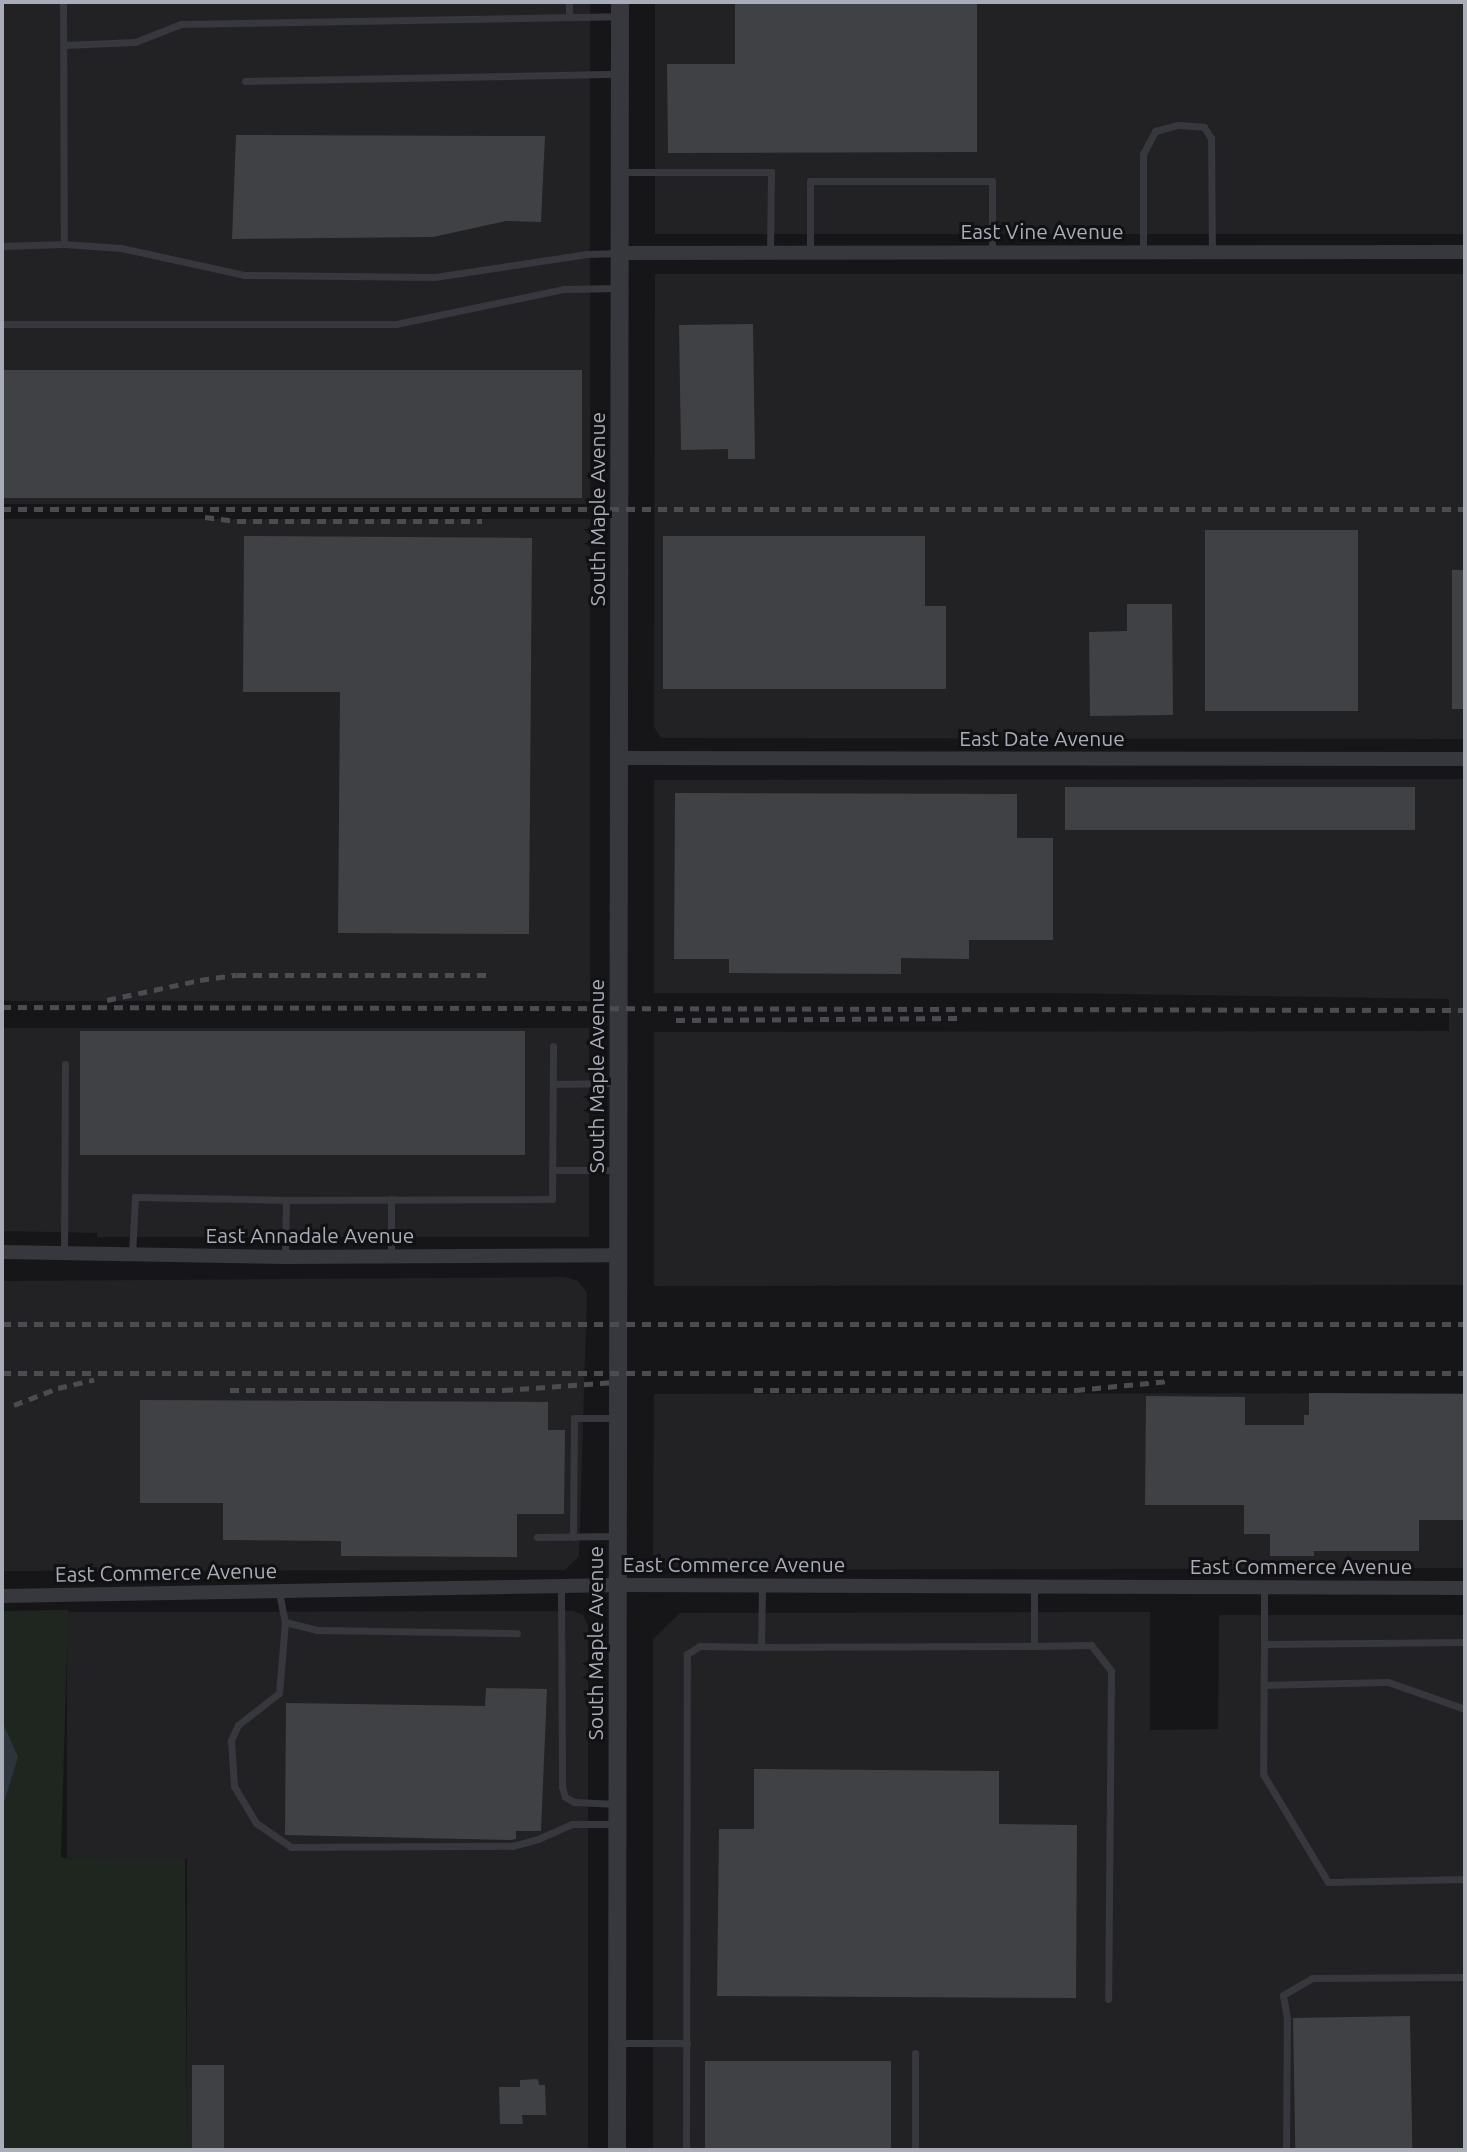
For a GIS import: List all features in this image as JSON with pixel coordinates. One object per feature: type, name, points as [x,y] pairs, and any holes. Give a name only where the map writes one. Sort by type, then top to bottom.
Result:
[{"type":"street","name":"South Maple Avenue","points":[[617,2150],[620,9]]},
{"type":"street","name":"East Vine Avenue","points":[[620,253],[1465,252]]},
{"type":"street","name":"East Date Avenue","points":[[619,758],[1465,759]]},
{"type":"street","name":"East Annadale Avenue","points":[[2,1252],[285,1257],[618,1255]]},
{"type":"street","name":"East Commerce Avenue","points":[[2,1596],[618,1585],[1465,1588]]},
{"type":"lane","points":[[63,2],[64,244]]},
{"type":"lane","points":[[569,2],[569,17]]},
{"type":"lane","points":[[64,45],[135,42],[181,24],[569,17],[620,9]]},
{"type":"lane","points":[[245,81],[620,74]]},
{"type":"lane","points":[[1143,252],[1143,154],[1155,131],[1178,125],[1204,127],[1211,138],[1212,252]]},
{"type":"lane","points":[[620,172],[771,172],[770,253]]},
{"type":"lane","points":[[810,253],[810,181],[992,181],[992,253]]},
{"type":"lane","points":[[2,247],[64,244],[121,248],[245,275],[435,277],[587,254],[620,253]]},
{"type":"lane","points":[[2,324],[396,324],[564,289],[620,288]]},
{"type":"lane","points":[[132,1256],[135,1197],[286,1200],[552,1199],[553,1046]]},
{"type":"lane","points":[[64,1254],[65,1064]]},
{"type":"lane","points":[[553,1084],[618,1083]]},
{"type":"lane","points":[[552,1170],[618,1170]]},
{"type":"lane","points":[[391,1199],[391,1256]]},
{"type":"lane","points":[[285,1257],[286,1200]]},
{"type":"lane","points":[[573,1537],[575,1418],[618,1418]]},
{"type":"lane","points":[[537,1537],[618,1536]]},
{"type":"lane","points":[[761,1647],[762,1585]]},
{"type":"lane","points":[[561,1586],[560,1772],[565,1797],[574,1801],[618,1804]]},
{"type":"lane","points":[[1034,1586],[1034,1646]]},
{"type":"lane","points":[[1264,1587],[1263,1774],[1328,1882],[1465,1880]]},
{"type":"lane","points":[[279,1591],[285,1622],[279,1693],[238,1725],[231,1740],[234,1786],[256,1823],[291,1847],[512,1846],[538,1839],[572,1824],[618,1824]]},
{"type":"lane","points":[[285,1622],[316,1630],[517,1633]]},
{"type":"lane","points":[[1264,1644],[1465,1642]]},
{"type":"lane","points":[[687,2150],[687,1654],[700,1646],[1091,1645],[1111,1671],[1108,1999]]},
{"type":"lane","points":[[1264,1685],[1388,1682],[1465,1709]]},
{"type":"lane","points":[[1286,2150],[1287,2018],[1283,1995],[1312,1978],[1465,1977]]},
{"type":"lane","points":[[618,2043],[687,2043]]},
{"type":"lane","points":[[915,2053],[915,2150]]},
{"type":"shaded area","points":[[2,2],[590,2],[590,504],[2,504]]},
{"type":"shaded area","points":[[655,2],[1465,2],[1465,234],[655,234]]},
{"type":"shaded area","points":[[655,274],[1465,274],[1465,739],[661,738],[654,727]]},
{"type":"shaded area","points":[[2,519],[590,519],[590,1001],[2,1001]]},
{"type":"shaded area","points":[[1465,779],[1465,1285],[654,1286],[654,1032],[1449,1031],[1449,999],[1051,993],[654,993],[654,780]]},
{"type":"shaded area","points":[[2,1028],[589,1028],[589,1237],[97,1237],[97,1233],[2,1231]]},
{"type":"shaded area","points":[[565,1277],[578,1281],[587,1293],[579,1556],[565,1570],[2,1571],[2,1281]]},
{"type":"shaded area","points":[[1465,1393],[1465,1568],[669,1570],[659,1566],[653,1555],[654,1394]]},
{"type":"shaded area","points":[[68,1610],[61,1858],[185,1859],[187,2150],[2,2150],[2,1611]]},
{"type":"shaded area","points":[[573,1611],[583,1615],[588,1626],[588,2150],[187,2150],[187,1859],[67,1859],[67,1612]]},
{"type":"shaded area","points":[[1150,1612],[1150,1730],[1218,1729],[1219,1615],[1465,1615],[1465,2150],[653,2150],[653,1639],[680,1613]]},
{"type":"shaded area","points":[[2,1721],[18,1757],[2,1809]]},
{"type":"building","points":[[735,2],[977,2],[977,152],[668,153],[667,64],[735,64]]},
{"type":"building","points":[[236,135],[545,136],[541,222],[506,221],[433,237],[232,239]]},
{"type":"building","points":[[753,324],[755,459],[728,459],[728,449],[681,450],[679,325]]},
{"type":"building","points":[[2,370],[582,370],[582,498],[2,498]]},
{"type":"building","points":[[1205,530],[1358,530],[1358,711],[1205,711]]},
{"type":"building","points":[[244,536],[532,538],[529,934],[338,933],[340,692],[243,692]]},
{"type":"building","points":[[663,536],[925,536],[925,606],[946,606],[946,689],[663,689]]},
{"type":"building","points":[[1452,570],[1465,570],[1465,709],[1452,709]]},
{"type":"building","points":[[1127,604],[1172,604],[1173,715],[1090,716],[1089,632],[1127,631]]},
{"type":"building","points":[[1065,787],[1415,787],[1415,830],[1065,830]]},
{"type":"building","points":[[675,793],[1017,794],[1017,838],[1053,838],[1053,940],[969,940],[969,959],[901,958],[901,974],[729,973],[729,959],[674,959]]},
{"type":"building","points":[[80,1031],[525,1031],[525,1155],[80,1155]]},
{"type":"building","points":[[1309,1393],[1463,1394],[1465,1520],[1419,1520],[1419,1551],[1314,1551],[1314,1556],[1270,1556],[1270,1534],[1244,1534],[1244,1505],[1145,1505],[1146,1396],[1245,1397],[1245,1425],[1304,1425],[1304,1415],[1309,1415]]},
{"type":"building","points":[[140,1400],[548,1402],[548,1430],[565,1430],[564,1514],[517,1514],[517,1557],[341,1556],[341,1541],[223,1540],[223,1503],[140,1503]]},
{"type":"building","points":[[486,1688],[547,1689],[541,1831],[516,1831],[516,1839],[511,1840],[285,1835],[286,1703],[485,1706]]},
{"type":"building","points":[[754,1769],[999,1771],[999,1824],[1077,1825],[1076,1998],[717,1996],[719,1829],[754,1829]]},
{"type":"building","points":[[1410,2016],[1412,2150],[1295,2150],[1293,2018]]},
{"type":"building","points":[[705,2061],[891,2061],[891,2150],[705,2150]]},
{"type":"building","points":[[192,2065],[224,2065],[224,2150],[192,2150]]},
{"type":"building","points":[[538,2079],[539,2085],[545,2085],[546,2115],[522,2115],[523,2124],[500,2124],[499,2087],[520,2087],[520,2080]]},
{"type":"railway","points":[[2,509],[1465,509]]},
{"type":"railway","points":[[205,517],[237,521],[482,521]]},
{"type":"railway","points":[[107,1000],[237,975],[486,975]]},
{"type":"railway","points":[[2,1007],[1465,1010]]},
{"type":"railway","points":[[676,1020],[959,1018]]},
{"type":"railway","points":[[2,1324],[1465,1324]]},
{"type":"railway","points":[[2,1373],[1465,1373]]},
{"type":"railway","points":[[14,1405],[58,1388],[94,1380]]},
{"type":"railway","points":[[754,1390],[1076,1390],[1169,1381]]},
{"type":"railway","points":[[230,1390],[504,1390],[615,1382]]}]
